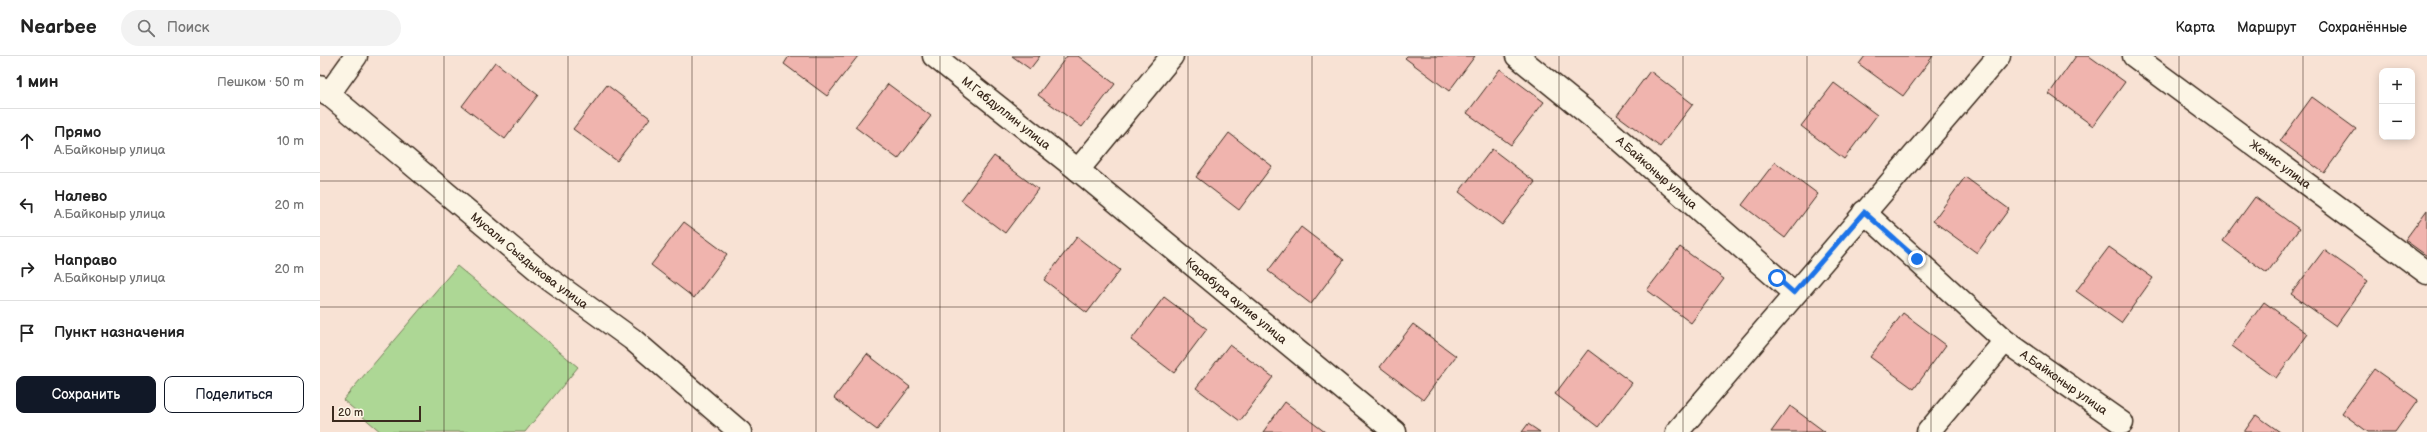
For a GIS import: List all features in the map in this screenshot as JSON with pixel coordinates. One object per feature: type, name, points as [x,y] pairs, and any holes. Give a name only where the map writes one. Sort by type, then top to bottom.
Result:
[{"type":"street","points":[[324,91],[356,56]]},
{"type":"street","name":"М.Габдуллин улица","points":[[934,56],[1078,170]]},
{"type":"street","points":[[1078,170],[1172,56]]},
{"type":"street","name":"А.Байконыр улица","points":[[1517,56],[1608,130],[1794,293]]},
{"type":"street","points":[[1678,432],[1794,293],[1999,56]]},
{"type":"street","name":"Женис улица","points":[[2134,56],[2427,273]]},
{"type":"street","name":"Мусали Сыздыкова улица","points":[[324,91],[545,276],[632,339],[740,432]]},
{"type":"street","name":"Карабура аулие улица","points":[[1078,170],[1395,432]]},
{"type":"street","name":"А.Байконыр улица","points":[[1864,212],[2005,341],[2122,423]]},
{"type":"street","points":[[1928,432],[2005,341]]},
{"type":"green space","points":[[457,266],[578,367],[525,432],[381,432],[343,400]]},
{"type":"building","points":[[789,56],[858,56],[827,96],[784,64]]},
{"type":"building","points":[[1012,56],[1040,56],[1030,69]]},
{"type":"building","points":[[1067,56],[1078,56],[1115,84],[1082,127],[1038,95]]},
{"type":"building","points":[[1407,56],[1475,56],[1449,91],[1405,58]]},
{"type":"building","points":[[1865,56],[1933,56],[1903,96],[1859,64]]},
{"type":"building","points":[[2076,56],[2089,56],[2125,82],[2093,126],[2049,94]]},
{"type":"building","points":[[495,62],[538,95],[505,139],[462,106]]},
{"type":"building","points":[[1500,69],[1544,102],[1511,145],[1467,113]]},
{"type":"building","points":[[1650,71],[1693,104],[1660,147],[1617,115]]},
{"type":"building","points":[[1834,83],[1877,115],[1844,159],[1801,126]]},
{"type":"building","points":[[888,84],[931,116],[898,159],[855,127]]},
{"type":"building","points":[[607,85],[650,118],[617,161],[573,129]]},
{"type":"building","points":[[2312,97],[2356,129],[2324,173],[2280,141]]},
{"type":"building","points":[[1229,133],[1272,166],[1239,210],[1196,177]]},
{"type":"building","points":[[1492,149],[1535,182],[1502,225],[1459,192]]},
{"type":"building","points":[[994,156],[1038,189],[1005,233],[961,200]]},
{"type":"building","points":[[1775,162],[1818,194],[1785,238],[1742,205]]},
{"type":"building","points":[[1965,177],[2009,209],[1977,253],[1933,221]]},
{"type":"building","points":[[2255,197],[2299,229],[2267,273],[2223,241]]},
{"type":"building","points":[[2427,210],[2427,256],[2405,240]]},
{"type":"building","points":[[684,222],[727,254],[694,298],[651,265]]},
{"type":"building","points":[[1301,227],[1344,260],[1311,304],[1268,271]]},
{"type":"building","points":[[1077,237],[1120,270],[1087,313],[1044,280]]},
{"type":"building","points":[[1680,247],[1724,279],[1691,323],[1647,290]]},
{"type":"building","points":[[2109,247],[2153,278],[2121,323],[2076,291]]},
{"type":"building","points":[[2324,250],[2368,281],[2336,326],[2291,294]]},
{"type":"building","points":[[1164,297],[1207,329],[1174,373],[1131,340]]},
{"type":"building","points":[[2264,302],[2308,334],[2276,378],[2232,346]]},
{"type":"building","points":[[1903,313],[1946,345],[1914,389],[1870,357]]},
{"type":"building","points":[[1413,324],[1456,356],[1423,400],[1380,367]]},
{"type":"building","points":[[1229,345],[1273,377],[1240,421],[1196,388]]},
{"type":"building","points":[[1588,350],[1632,383],[1598,427],[1555,394]]},
{"type":"building","points":[[867,354],[910,387],[877,430],[834,398]]},
{"type":"building","points":[[2374,369],[2418,400],[2395,432],[2368,432],[2342,413]]},
{"type":"building","points":[[1285,402],[1325,432],[1263,432]]},
{"type":"building","points":[[1790,406],[1825,432],[1771,432]]},
{"type":"building","points":[[2256,415],[2280,432],[2244,432]]},
{"type":"building","points":[[1528,424],[1540,432],[1522,432]]},
{"type":"route","points":[[1777,278],[1794,293],[1864,212],[1917,259]]}]
